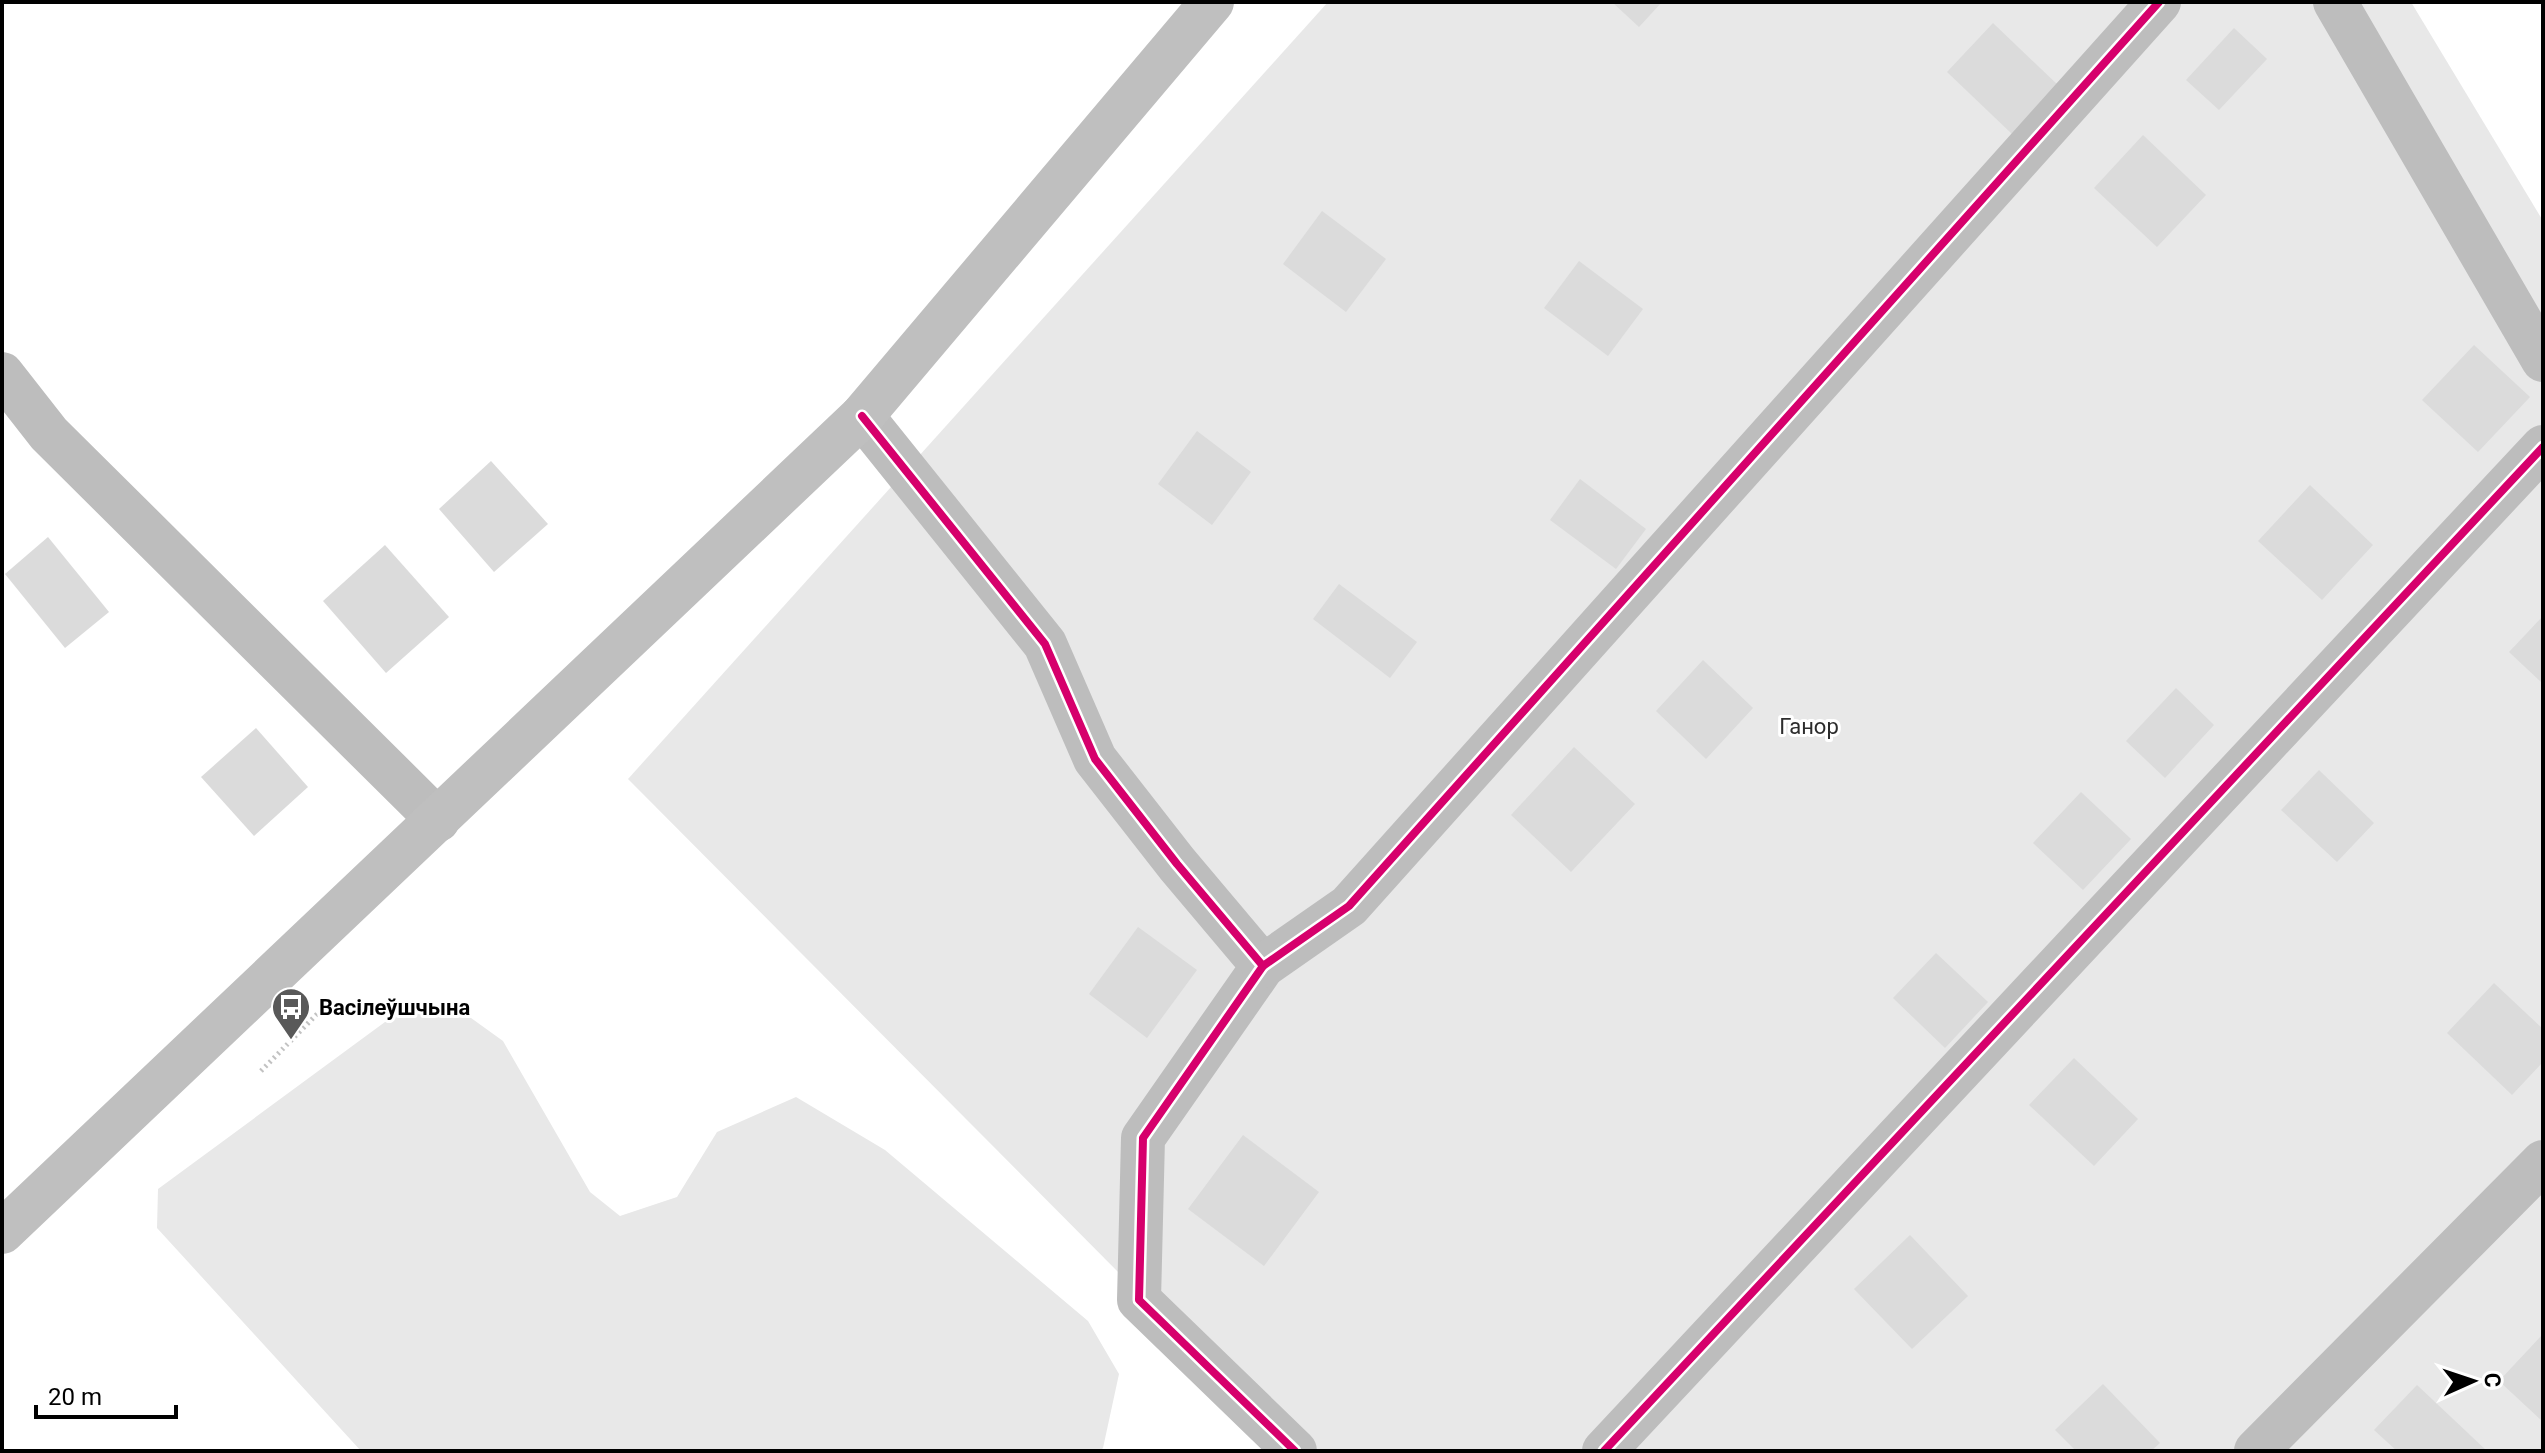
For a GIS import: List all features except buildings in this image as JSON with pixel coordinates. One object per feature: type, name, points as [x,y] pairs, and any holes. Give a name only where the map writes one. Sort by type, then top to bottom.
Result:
[{"type":"main road","points":[[2,1232],[862,416],[1212,2]]},
{"type":"street","points":[[1295,1451],[1139,1300],[1143,1138],[1263,966],[1349,906],[2159,2]]},
{"type":"street","points":[[2335,2],[2543,360]]},
{"type":"street","points":[[2,374],[49,434],[438,820]]},
{"type":"street","points":[[862,416],[1045,644],[1095,759],[1177,864],[1263,966]]},
{"type":"street","points":[[1604,1451],[2543,447]]},
{"type":"street","points":[[2256,1451],[2543,1162]]},
{"type":"path","points":[[261,1071],[323,1008]]},
{"type":"green space","name":"Ганор","points":[[1328,2],[2411,2],[2543,221],[2543,1451],[1296,1451],[628,779]]},
{"type":"green space","points":[[453,1005],[503,1041],[590,1192],[620,1216],[677,1197],[717,1132],[796,1097],[885,1150],[1088,1321],[1119,1374],[1103,1448],[1100,1451],[361,1451],[157,1228],[158,1189],[404,1008]]},
{"type":"cycle path","points":[[1263,966],[1349,906],[2159,2]]},
{"type":"cycle path","points":[[862,416],[1045,644],[1095,759],[1177,864],[1263,966],[1143,1138],[1139,1300],[1295,1451]]},
{"type":"cycle path","points":[[1604,1451],[2543,447]]},
{"type":"place","name":"Васілеўшчына","points":[[291,1041]]}]
